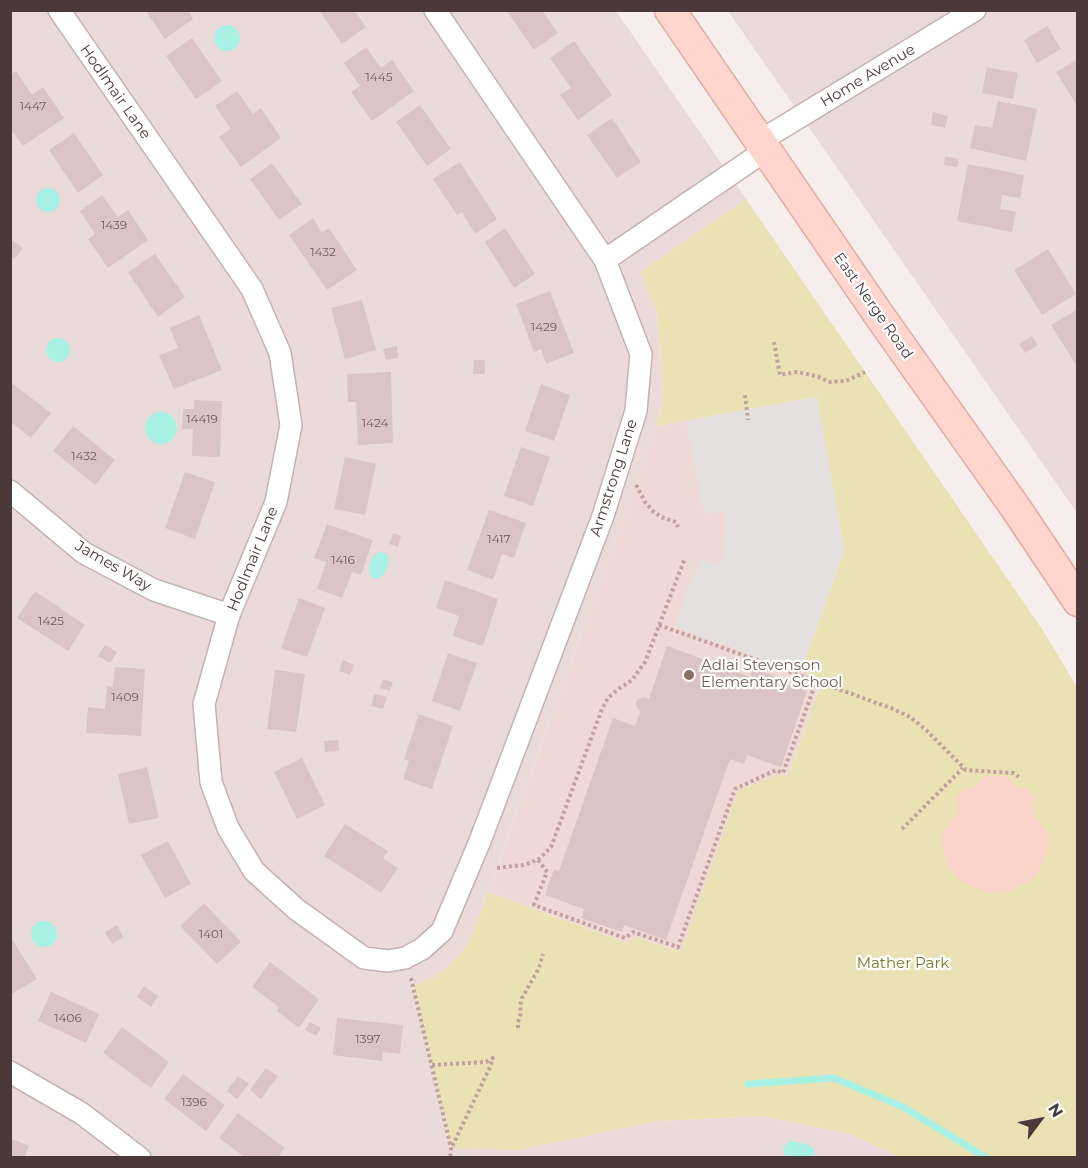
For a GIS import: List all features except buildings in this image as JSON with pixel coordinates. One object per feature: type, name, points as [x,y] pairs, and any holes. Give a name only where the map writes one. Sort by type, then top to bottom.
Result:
[{"type":"main road","name":"East Nerge Road","points":[[670,10],[1015,507],[1077,601]]},
{"type":"street","name":"Hodlmair Lane","points":[[59,10],[252,289],[280,353],[291,424],[276,502],[229,615],[204,704],[211,782],[228,828],[254,871],[296,909],[364,958],[388,961],[405,958]]},
{"type":"street","name":"Armstrong Lane","points":[[405,958],[422,949],[442,931],[480,841],[603,516],[636,411],[641,354],[605,260],[435,10]]},
{"type":"street","name":"Home Avenue","points":[[605,260],[763,146],[975,10]]},
{"type":"street","name":"James Way","points":[[10,491],[84,553],[154,590],[229,615]]},
{"type":"street","points":[[10,1072],[81,1113],[140,1158]]},
{"type":"path","points":[[774,342],[780,375],[797,372],[830,382],[846,381],[865,372]]},
{"type":"path","points":[[745,395],[748,420]]},
{"type":"path","points":[[635,483],[645,502],[653,511],[676,522],[678,527]]},
{"type":"path","points":[[497,868],[523,865],[538,860],[551,847],[602,709],[617,690],[632,680],[645,662],[685,558]]},
{"type":"path","points":[[659,625],[891,708],[910,717],[926,729],[966,770],[1014,773],[1021,779]]},
{"type":"path","points":[[538,860],[547,872],[534,905],[625,938],[633,932],[678,947],[735,789],[776,770],[783,773],[816,682]]},
{"type":"path","points":[[902,829],[963,768]]},
{"type":"path","points":[[518,1028],[522,1013],[520,1005],[522,998],[543,954]]},
{"type":"path","points":[[405,958],[451,1148],[450,1158]]},
{"type":"path","points":[[432,1065],[486,1062],[493,1058],[451,1148]]},
{"type":"shaded area","points":[[10,11],[616,11],[746,199],[640,272],[656,309],[663,400],[656,426],[474,930],[466,947],[452,963],[435,977],[413,986],[451,1147],[519,1150],[658,1121],[762,1116],[847,1133],[901,1157],[11,1157]]},
{"type":"shaded area","points":[[728,11],[1077,11],[1077,513]]},
{"type":"shaded area","points":[[227,25],[236,29],[240,38],[236,47],[227,51],[218,47],[214,38],[218,29]]},
{"type":"shaded area","points":[[43,188],[53,188],[60,195],[60,205],[53,212],[43,212],[36,205],[36,195]]},
{"type":"shaded area","points":[[58,338],[67,341],[70,350],[67,359],[58,362],[49,359],[46,350],[49,341]]},
{"type":"shaded area","name":"Adlai Stevenson Elementary School","points":[[817,397],[801,672],[822,679],[789,774],[681,952],[636,937],[628,943],[488,892],[656,426]]},
{"type":"shaded area","points":[[817,397],[844,550],[801,672],[674,627],[700,559],[716,564],[722,560],[726,518],[720,511],[704,514],[686,421]]},
{"type":"shaded area","points":[[161,412],[172,417],[177,428],[172,439],[161,444],[150,439],[145,428],[150,417]]},
{"type":"shaded area","points":[[379,552],[388,556],[389,563],[384,574],[375,579],[370,575],[369,567],[373,556]]},
{"type":"shaded area","points":[[44,921],[53,925],[57,934],[53,943],[44,947],[35,943],[31,934],[35,925]]},
{"type":"shaded area","points":[[792,1141],[809,1145],[814,1149],[815,1154],[812,1157],[788,1157],[784,1154],[783,1148]]},
{"type":"green space","name":"Mather Park","points":[[746,199],[1044,632],[1077,687],[1077,1157],[901,1157],[847,1133],[762,1116],[658,1121],[519,1150],[451,1148],[413,986],[435,977],[466,947],[488,892],[627,943],[635,937],[681,952],[738,791],[778,774],[786,777],[789,774],[822,680],[801,672],[844,550],[816,397],[656,426],[663,400],[656,309],[640,272]]},
{"type":"sand","points":[[986,776],[1006,776],[1021,791],[1025,787],[1036,799],[1032,804],[1033,813],[1046,831],[1048,838],[1047,853],[1037,874],[1026,883],[1003,892],[987,893],[964,883],[947,863],[942,848],[942,834],[958,813],[956,797],[967,787],[971,790]]},
{"type":"waterway","points":[[748,1084],[834,1078],[903,1107],[987,1158]]},
{"type":"place","name":"Adlai Stevenson Elementary School","points":[[689,675]]}]
